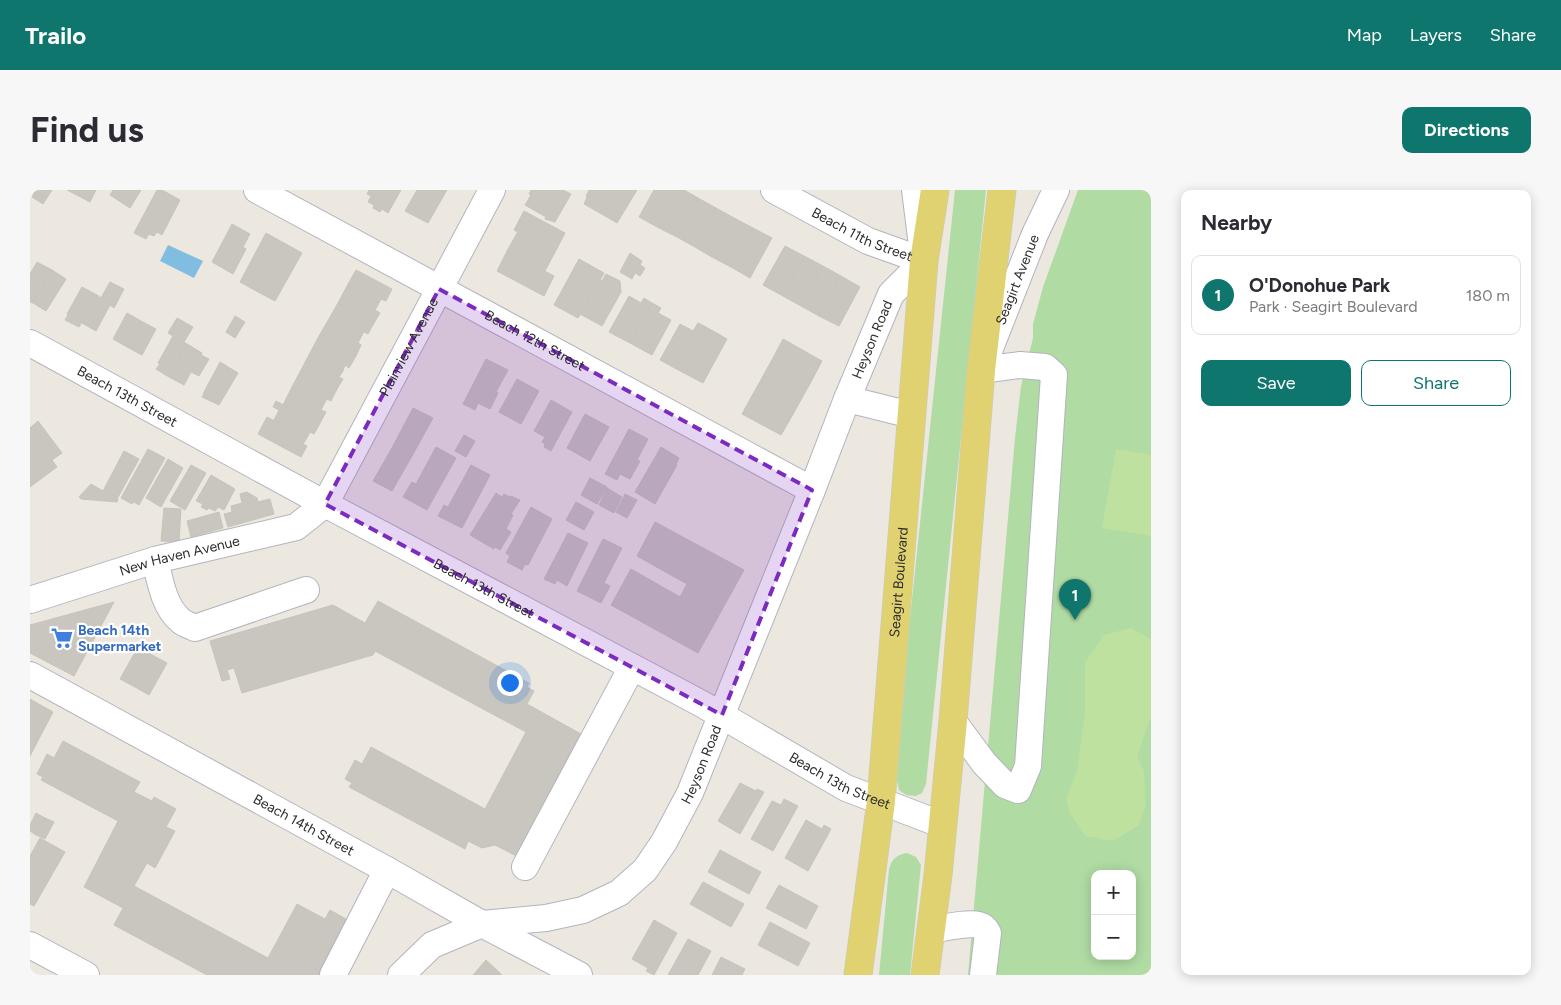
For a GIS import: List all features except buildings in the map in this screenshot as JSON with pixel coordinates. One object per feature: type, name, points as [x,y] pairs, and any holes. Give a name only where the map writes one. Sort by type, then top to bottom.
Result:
[{"type":"main road","name":"Seagirt Boulevard","points":[[858,975],[881,801],[924,261],[935,190]]},
{"type":"main road","points":[[925,975],[953,721],[981,370],[1002,190]]},
{"type":"street","name":"Beach 12th Street","points":[[257,190],[812,490]]},
{"type":"street","name":"Plainview Avenue","points":[[325,504],[492,190]]},
{"type":"street","name":"Beach 11th Street","points":[[774,190],[868,241],[924,261]]},
{"type":"street","points":[[915,190],[924,261]]},
{"type":"street","name":"Seagirt Avenue","points":[[981,370],[1035,234],[1056,190]]},
{"type":"street","name":"Heyson Road","points":[[401,975],[432,945],[482,924],[546,918],[583,910],[619,893],[645,870],[664,842],[690,793],[847,400],[892,294],[924,261]]},
{"type":"street","name":"Beach 13th Street","points":[[30,342],[325,504],[722,715],[828,779],[846,788],[943,825]]},
{"type":"street","points":[[953,721],[984,763],[1005,785],[1018,790],[1028,766],[1054,375],[1045,368],[1020,364],[981,370]]},
{"type":"street","points":[[847,400],[911,415]]},
{"type":"street","name":"New Haven Avenue","points":[[30,600],[155,560],[296,527],[325,504]]},
{"type":"street","points":[[155,560],[170,609],[182,621],[195,628],[306,590]]},
{"type":"street","points":[[524,867],[632,667]]},
{"type":"street","name":"Beach 14th Street","points":[[30,675],[388,870],[482,924],[579,975]]},
{"type":"street","points":[[333,975],[388,870]]},
{"type":"street","points":[[931,930],[966,925],[979,925],[985,929],[988,933],[982,975]]},
{"type":"street","points":[[30,945],[86,975]]},
{"type":"highlighted area","points":[[439,289],[812,490],[722,715],[325,504]]},
{"type":"green space","points":[[955,190],[986,190],[926,784],[922,793],[916,796],[906,795],[899,790],[897,780],[909,628]]},
{"type":"green space","points":[[1078,190],[1151,190],[1151,975],[968,975],[1015,438],[1021,386],[1033,338],[1033,324],[1043,287]]},
{"type":"green space","points":[[1116,449],[1151,455],[1151,536],[1102,528]]},
{"type":"green space","points":[[1131,628],[1151,639],[1151,718],[1137,757],[1144,771],[1146,805],[1139,825],[1113,841],[1085,836],[1070,813],[1066,798],[1077,772],[1085,710],[1085,662],[1104,635]]},
{"type":"green space","points":[[907,853],[916,857],[921,865],[910,975],[879,975],[889,869],[895,858]]},
{"type":"water","points":[[168,245],[203,261],[194,278],[160,261]]},
{"type":"place","name":"O'Donohue Park","points":[[1075,620]]},
{"type":"place","name":"Beach 14th Supermarket","points":[[62,638]]}]
